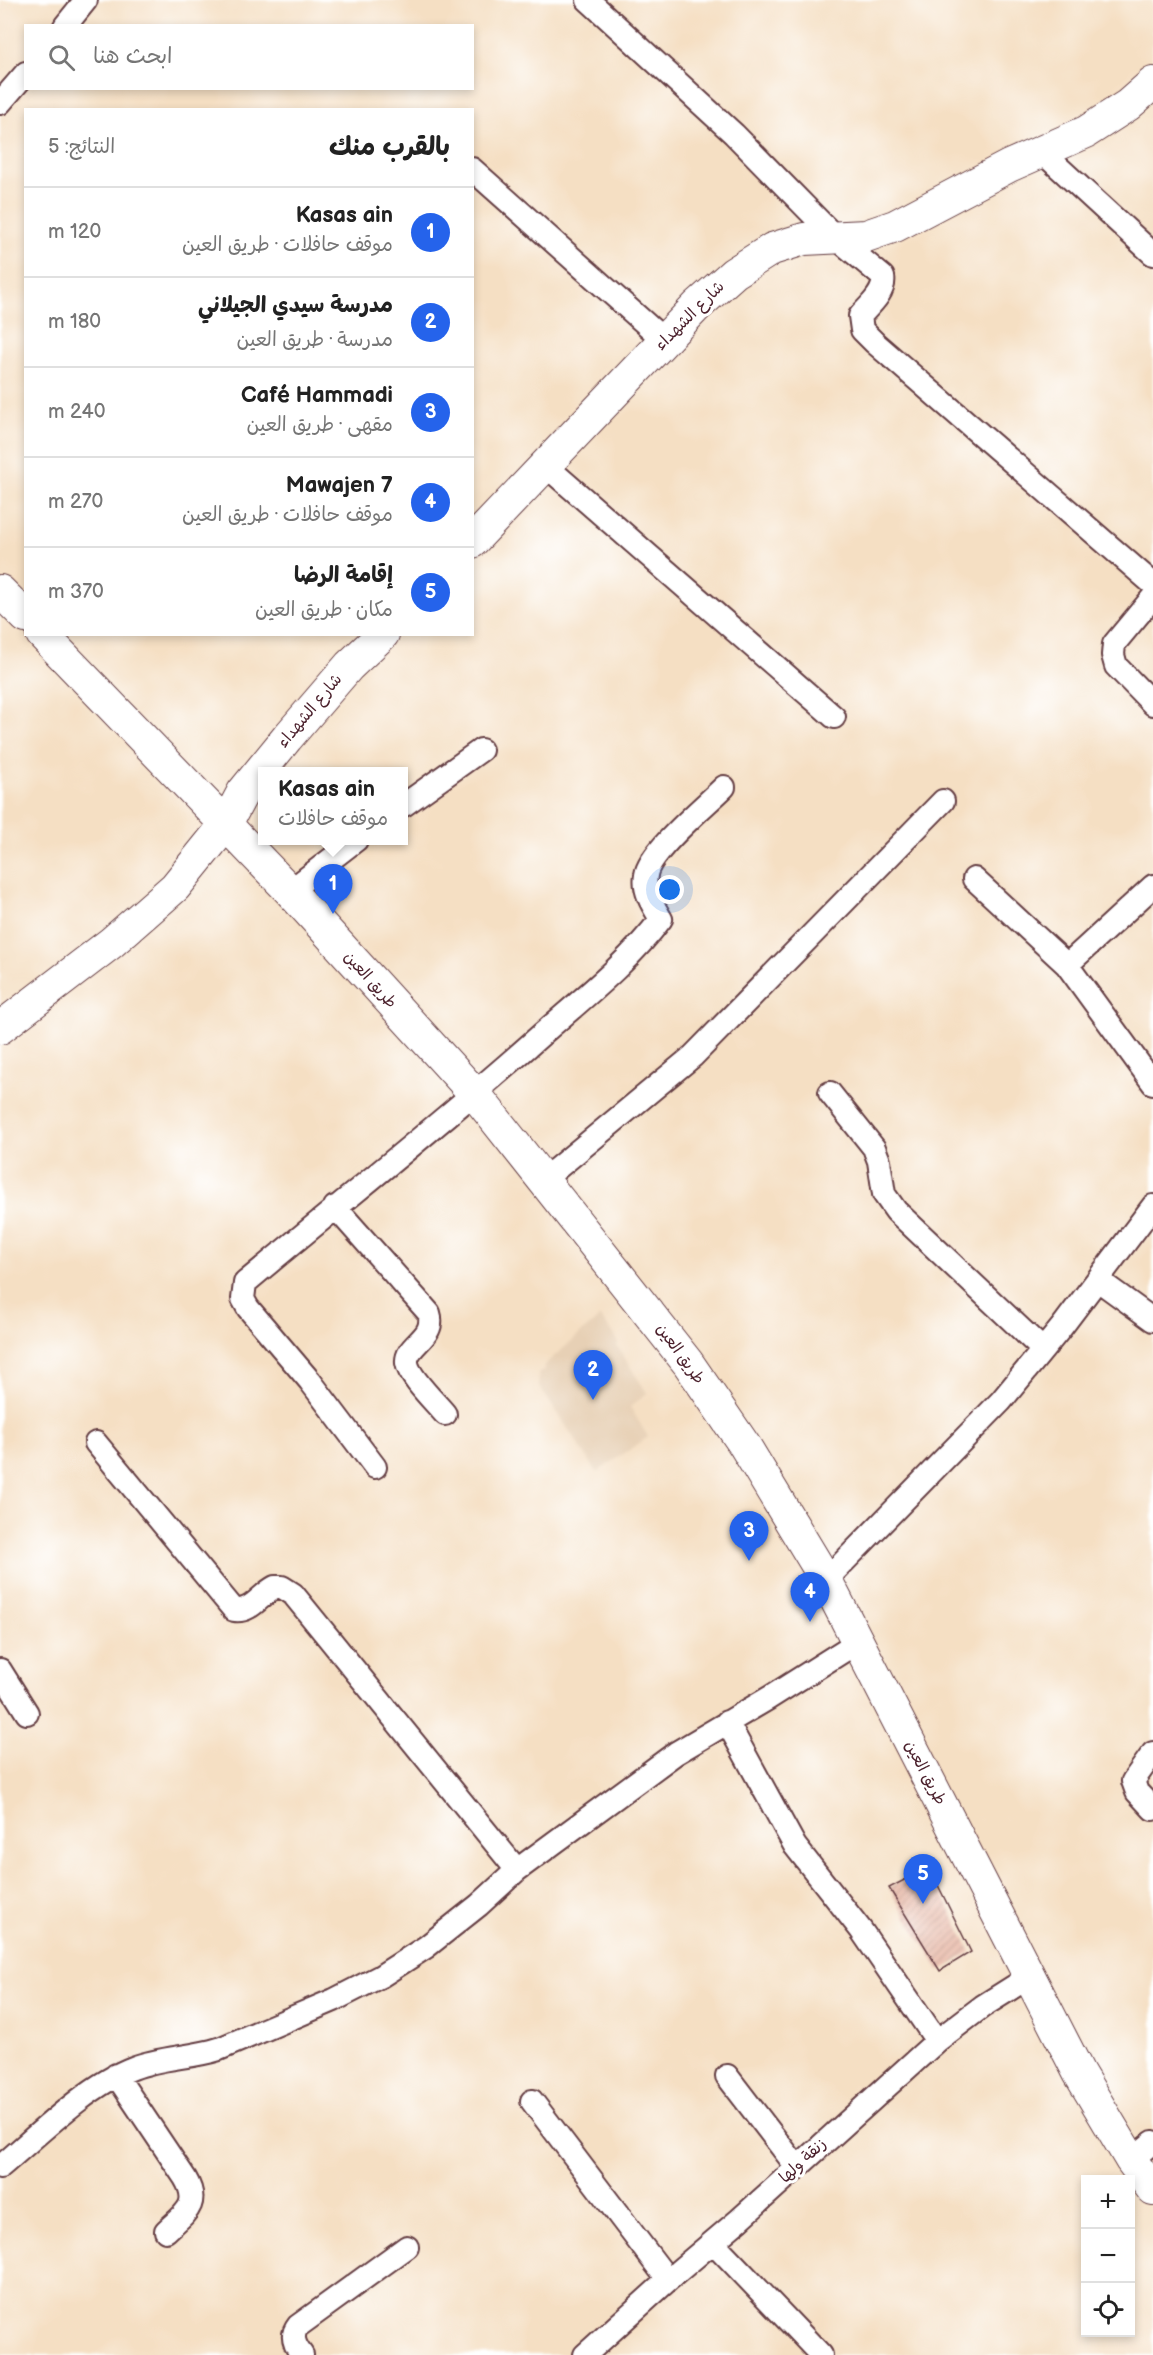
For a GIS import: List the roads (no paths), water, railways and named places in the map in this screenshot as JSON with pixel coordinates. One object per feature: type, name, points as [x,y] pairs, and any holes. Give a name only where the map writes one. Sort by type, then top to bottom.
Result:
[{"type":"main road","name":"شارع الشهداء","points":[[474,540],[697,306],[734,273],[772,249],[804,239],[866,236],[895,226],[1009,166],[1086,132],[1128,105],[1153,83]]},
{"type":"main road","points":[[0,591],[24,615]]},
{"type":"main road","name":"طريق العين","points":[[44,636],[290,891],[475,1094],[688,1363],[744,1446],[826,1580],[856,1643],[1079,2073],[1142,2151],[1153,2190]]},
{"type":"main road","name":"شارع الشهداء","points":[[263,767],[349,666],[381,636]]},
{"type":"main road","name":"شارع الشهداء","points":[[0,1028],[140,919],[175,886],[226,824],[243,792],[258,774]]},
{"type":"street","points":[[67,24],[86,0]]},
{"type":"street","points":[[588,0],[735,134],[834,236],[883,277],[884,284],[860,316],[862,330],[1153,584]]},
{"type":"street","points":[[0,103],[24,75]]},
{"type":"street","points":[[1042,152],[1153,254]]},
{"type":"street","points":[[474,171],[587,274],[665,341]]},
{"type":"street","points":[[546,465],[834,717]]},
{"type":"street","points":[[1153,597],[1114,644],[1113,655],[1116,666],[1153,704]]},
{"type":"street","points":[[408,802],[481,750]]},
{"type":"street","points":[[375,1467],[310,1381],[248,1308],[243,1299],[245,1283],[475,1094],[582,999],[648,936],[661,919],[650,901],[646,887],[645,876],[648,865],[724,787]]},
{"type":"street","points":[[543,1180],[693,1056],[943,801]]},
{"type":"street","points":[[290,891],[350,845]]},
{"type":"street","points":[[974,879],[1067,965],[1092,1003],[1153,1083]]},
{"type":"street","points":[[1067,965],[1153,886]]},
{"type":"street","points":[[830,1093],[874,1148],[879,1161],[884,1194],[889,1203],[1043,1350]]},
{"type":"street","points":[[826,1580],[988,1415],[1043,1350],[1153,1206]]},
{"type":"street","points":[[335,1207],[429,1313],[431,1318],[429,1329],[409,1354],[407,1363],[411,1372],[445,1414]]},
{"type":"street","points":[[1098,1280],[1153,1320]]},
{"type":"street","points":[[96,1443],[234,1610],[241,1611],[248,1608],[275,1587],[282,1587],[293,1594],[517,1870]]},
{"type":"street","points":[[0,2167],[96,2087],[116,2075],[157,2061],[219,2049],[358,1989],[426,1947],[479,1905],[517,1870],[676,1753],[856,1643]]},
{"type":"street","points":[[0,1670],[27,1713]]},
{"type":"street","points":[[727,1722],[795,1846],[861,1930],[937,2041]]},
{"type":"street","points":[[1153,1753],[1133,1781],[1137,1792],[1153,1809]]},
{"type":"street","name":"زنقة ولها","points":[[596,2351],[668,2280],[937,2041],[983,2006],[1029,1977]]},
{"type":"street","points":[[116,2075],[192,2192],[187,2212],[166,2231]]},
{"type":"street","points":[[727,2076],[797,2167]]},
{"type":"street","points":[[532,2101],[668,2280]]},
{"type":"street","points":[[713,2242],[821,2355]]},
{"type":"street","points":[[302,2355],[294,2337],[298,2326],[407,2247]]},
{"type":"place","name":"Kasas ain","points":[[333,914]]},
{"type":"place","name":"مدرسة سيدي الجيلاني","points":[[593,1400]]},
{"type":"place","name":"Café Hammadi","points":[[749,1561]]},
{"type":"place","name":"Mawajen 7","points":[[810,1622]]},
{"type":"place","name":"إقامة الرضا","points":[[923,1904]]}]
